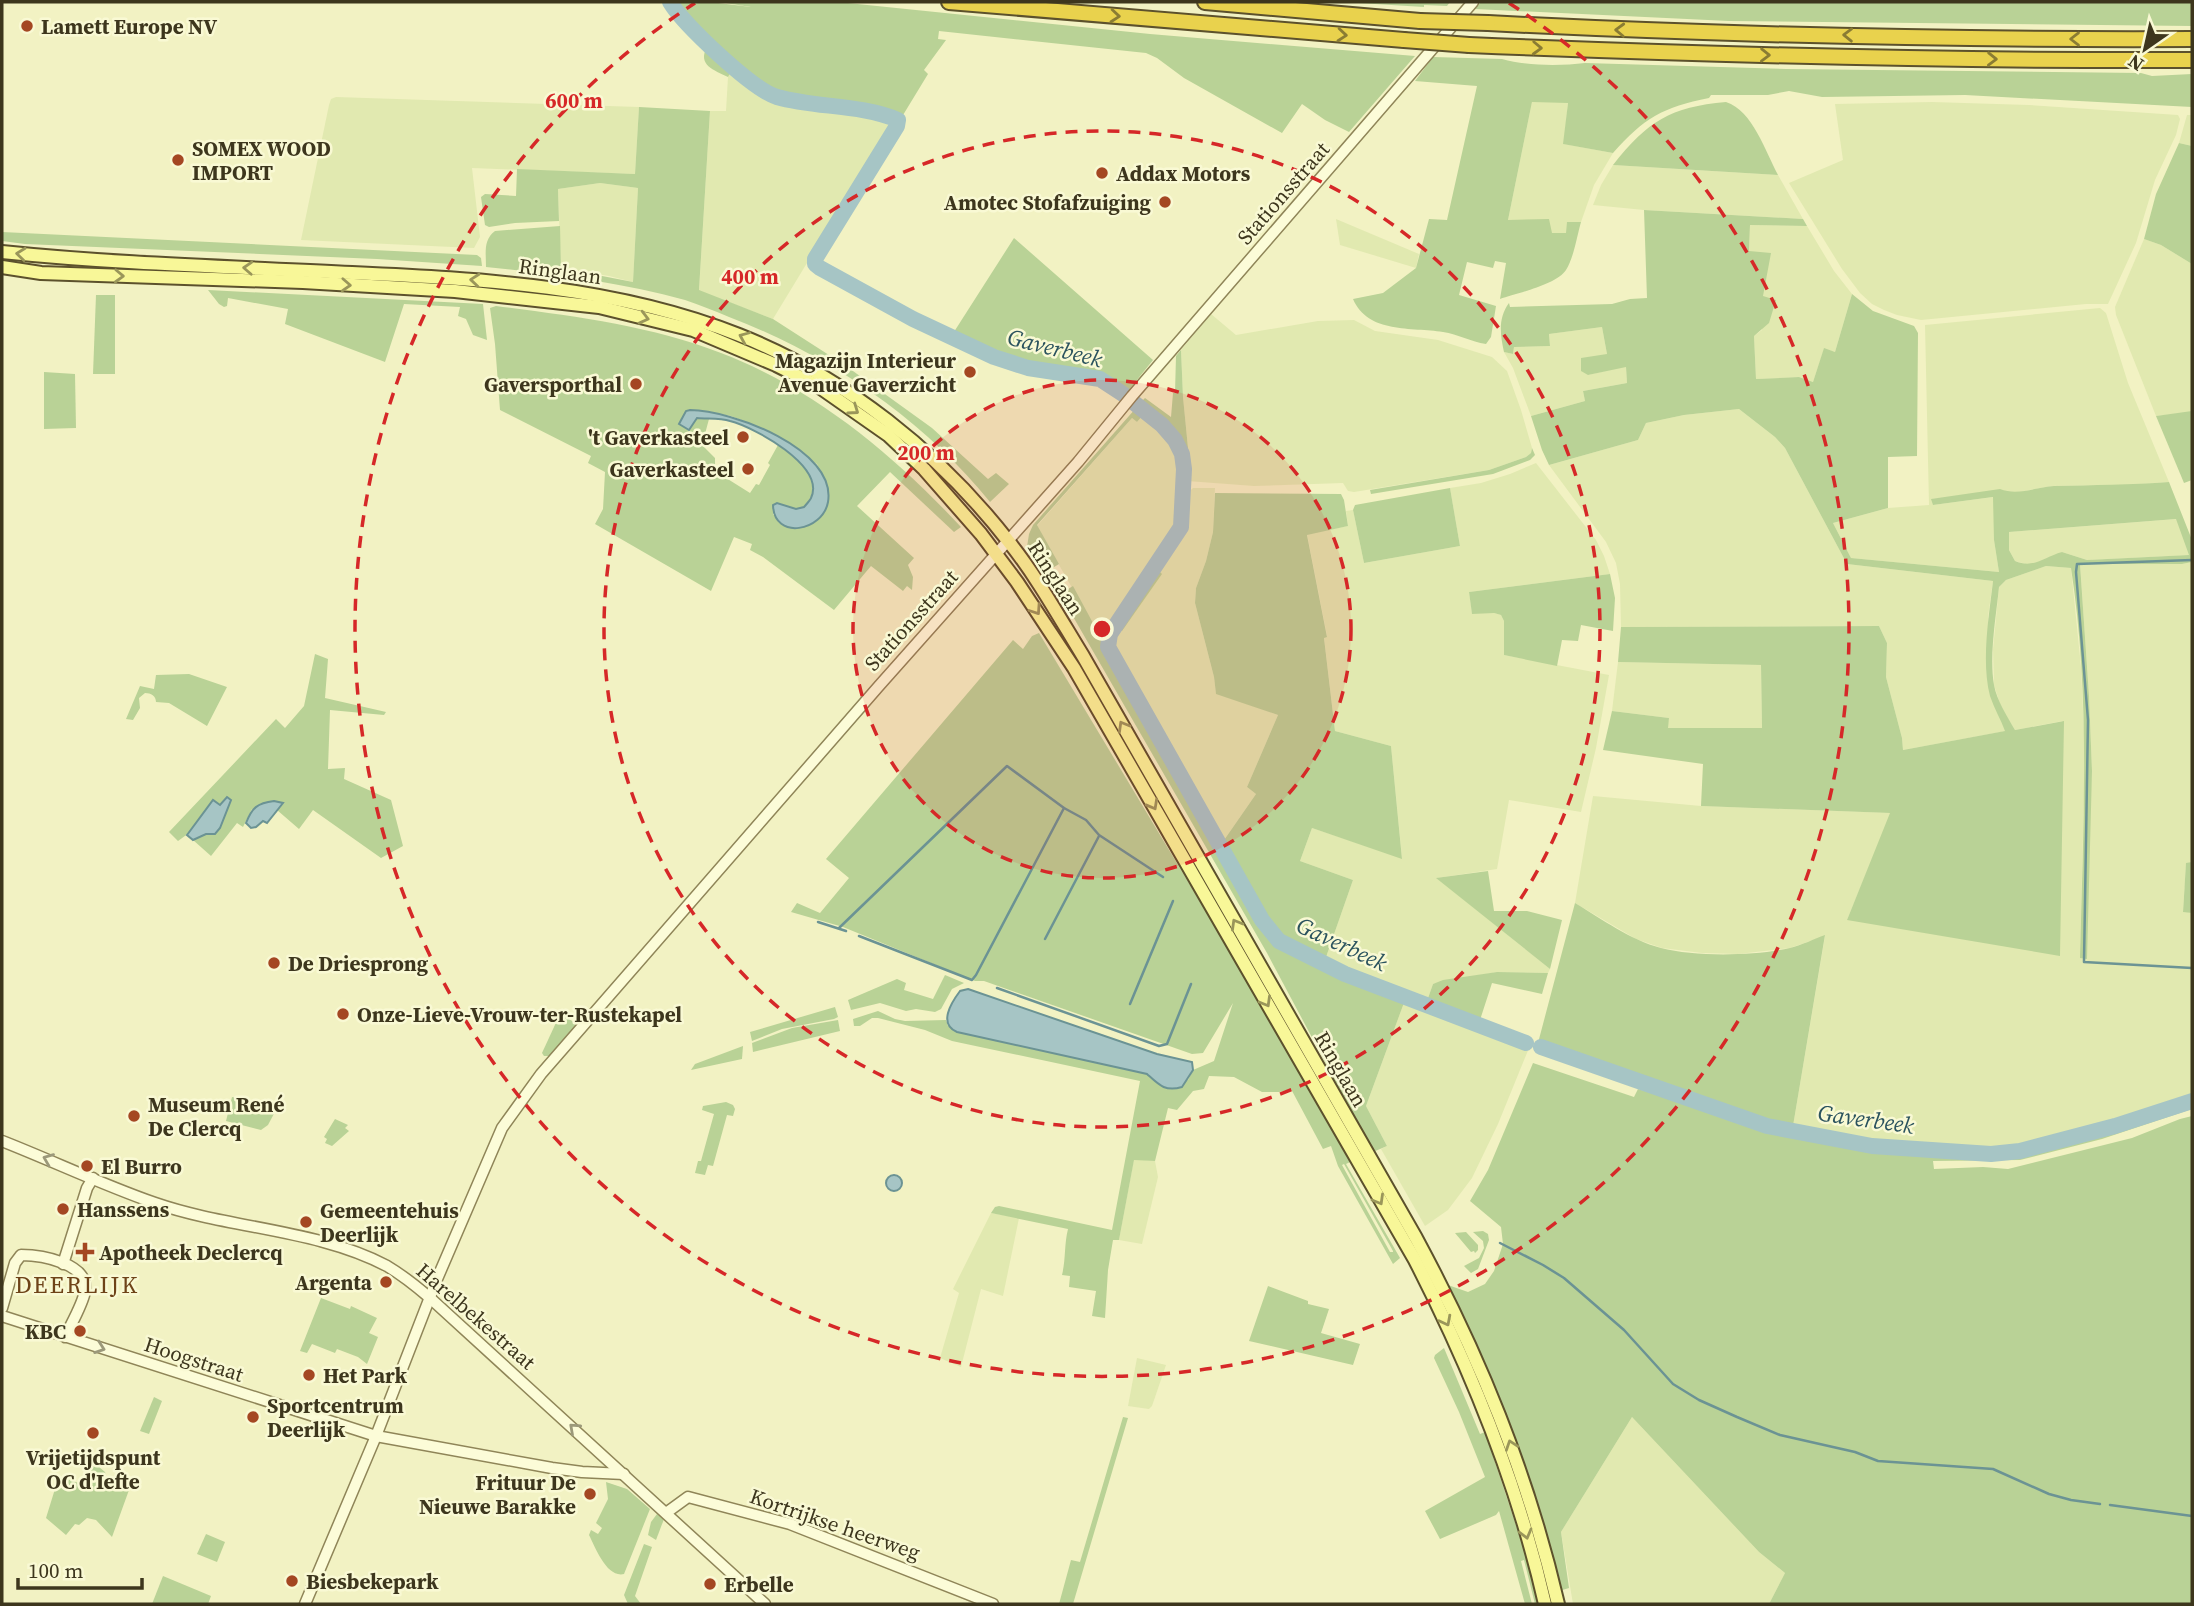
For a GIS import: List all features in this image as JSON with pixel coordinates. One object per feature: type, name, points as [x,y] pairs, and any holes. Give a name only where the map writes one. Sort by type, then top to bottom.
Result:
[{"type":"highway","points":[[949,2],[1469,45],[1643,52],[2055,61],[2192,61]]},
{"type":"highway","points":[[1205,2],[1420,20],[1642,30],[2057,39],[2192,39]]},
{"type":"main road","name":"Ringlaan","points":[[2,252],[131,262],[483,280],[615,299],[698,320],[776,351],[813,370],[869,407],[929,456],[1009,541],[1038,582],[1083,656],[1437,1277],[1488,1384],[1509,1440],[1533,1509],[1558,1604]]},
{"type":"main road","name":"Ringlaan","points":[[2,267],[41,273],[303,282],[455,291],[598,307],[694,330],[776,365],[818,386],[888,435],[924,469],[980,532],[1074,668],[1415,1260],[1451,1330],[1498,1448],[1517,1501],[1545,1604]]},
{"type":"street","name":"Stationsstraat","points":[[305,1604],[502,1128],[541,1074],[1078,462],[1129,399],[1474,2]]},
{"type":"street","name":"Harelbekestraat","points":[[2,1141],[155,1203],[290,1234],[359,1254],[388,1267],[430,1298],[765,1604]]},
{"type":"street","points":[[63,1264],[87,1188],[93,1178]]},
{"type":"street","points":[[2,1308],[15,1263],[21,1255],[45,1257],[63,1264],[81,1274],[85,1292],[65,1336]]},
{"type":"street","name":"Hoogstraat","points":[[2,1316],[376,1436],[552,1468],[624,1474]]},
{"type":"street","name":"Kortrijkse heerweg","points":[[666,1513],[688,1497],[778,1520],[993,1604]]},
{"type":"green space","points":[[674,2],[710,2],[751,7],[719,2],[838,2],[1150,34],[1415,56],[1349,132],[1302,104],[1282,133],[1184,78],[1146,53],[939,31],[938,39],[946,40],[924,70],[928,74],[900,120],[884,112],[772,93],[730,62],[689,24]]},
{"type":"green space","points":[[1342,2],[1450,2],[1447,6],[1424,7]]},
{"type":"green space","points":[[1481,2],[2192,2],[2192,26],[1729,21],[1475,9]]},
{"type":"green space","points":[[707,47],[732,70],[728,77],[708,66],[704,58]]},
{"type":"green space","points":[[1433,57],[1502,59],[1543,65],[1585,63],[1786,69],[2141,73],[2152,76],[2192,74],[2192,107],[1965,95],[1822,97],[1789,91],[1768,95],[1711,95],[1709,98],[1679,105],[1655,116],[1613,153],[1563,144],[1568,103],[1532,102],[1508,220],[1549,219],[1552,233],[1566,233],[1567,222],[1581,222],[1566,270],[1554,280],[1536,288],[1500,299],[1506,263],[1495,261],[1493,268],[1467,262],[1459,295],[1496,306],[1491,337],[1486,344],[1449,333],[1380,324],[1360,310],[1353,299],[1383,293],[1416,268],[1429,219],[1447,220],[1477,86],[1415,81]]},
{"type":"green space","points":[[732,70],[763,95],[777,101],[868,116],[892,123],[773,319],[699,291],[710,111],[726,111],[728,77]]},
{"type":"green space","points":[[336,97],[639,107],[635,174],[472,168],[480,237],[474,248],[301,240],[329,105],[331,99]]},
{"type":"green space","points":[[1532,102],[1568,102],[1564,144],[1613,153],[1594,185],[1581,222],[1567,222],[1567,233],[1551,233],[1508,220]]},
{"type":"green space","points":[[1726,102],[1744,114],[1751,123],[1778,175],[1613,165],[1638,137],[1662,119],[1690,108]]},
{"type":"green space","points":[[1932,102],[2029,105],[2178,115],[2180,119],[2176,135],[2155,180],[2136,243],[2108,304],[1921,320],[1884,310],[1860,293],[1842,269],[1789,183],[1843,160],[1835,104]]},
{"type":"green space","points":[[639,107],[710,111],[699,290],[773,319],[846,366],[932,428],[988,479],[996,473],[1009,484],[990,502],[935,443],[904,417],[838,370],[766,332],[685,300],[635,288],[486,267],[487,243],[495,231],[560,226],[561,268],[633,282],[638,188],[600,183],[558,189],[559,221],[489,227],[485,225],[481,197],[485,194],[516,196],[517,169],[635,174]]},
{"type":"green space","points":[[2187,115],[2192,115],[2192,146],[2179,143]]},
{"type":"green space","points":[[2179,143],[2192,146],[2192,264],[2161,245],[2144,239],[2156,194]]},
{"type":"green space","points":[[1613,165],[1778,175],[1803,219],[1593,205]]},
{"type":"green space","points":[[600,183],[638,188],[633,282],[561,268],[558,189]]},
{"type":"green space","points":[[1644,210],[1803,219],[1807,226],[1750,225],[1749,251],[1771,253],[1763,296],[1776,300],[1769,323],[1754,336],[1756,379],[1799,377],[1813,382],[1824,348],[1835,352],[1852,294],[1873,311],[1914,326],[1918,333],[1917,456],[1888,457],[1888,508],[1833,523],[1851,558],[1999,572],[1994,540],[1993,497],[1933,505],[1931,499],[2000,489],[2020,491],[2054,486],[2169,482],[2192,540],[2192,562],[2080,564],[2092,771],[2087,959],[2080,958],[2084,811],[2083,714],[2071,568],[2046,566],[2006,580],[1999,587],[1993,649],[1995,691],[2015,730],[2064,721],[2060,956],[1847,920],[1890,813],[1701,806],[1703,764],[1603,750],[1612,711],[1669,718],[1668,728],[1762,728],[1761,665],[1618,662],[1621,627],[1879,626],[1887,643],[1886,677],[1903,750],[2005,731],[1987,682],[1987,638],[1993,581],[1847,564],[1785,448],[1739,409],[1684,415],[1646,423],[1638,440],[1549,465],[1531,416],[1585,401],[1583,391],[1627,383],[1626,367],[1588,375],[1581,371],[1581,358],[1607,354],[1602,327],[1549,334],[1550,346],[1514,347],[1513,354],[1504,352],[1501,326],[1505,309],[1509,303],[1510,307],[1612,304],[1647,298]],"holes":[[[2176,519],[2189,555],[2087,560],[2062,552],[2028,564],[2015,561],[2009,550],[2009,532]]]},
{"type":"green space","points":[[1336,219],[1419,254],[1416,268],[1340,245]]},
{"type":"green space","points":[[1750,225],[1807,226],[1834,271],[1852,294],[1835,352],[1824,349],[1813,382],[1799,377],[1756,379],[1754,336],[1762,330],[1763,296],[1749,251]]},
{"type":"green space","points":[[2,232],[477,255],[481,258],[482,266],[25,244],[2,241]]},
{"type":"green space","points":[[1014,238],[1153,360],[1128,391],[1105,378],[1019,361],[952,335]]},
{"type":"green space","points":[[2144,239],[2161,245],[2192,264],[2192,412],[2156,416],[2116,315],[2115,307]]},
{"type":"green space","points":[[208,290],[483,304],[487,340],[473,335],[466,319],[458,316],[460,307],[404,304],[385,362],[285,324],[288,309],[228,298],[227,306],[224,307]]},
{"type":"green space","points":[[96,295],[115,295],[115,374],[93,374]]},
{"type":"green space","points":[[496,306],[638,328],[694,343],[756,368],[789,385],[851,426],[908,474],[961,527],[954,532],[890,472],[857,506],[914,558],[908,565],[913,577],[912,590],[907,586],[903,591],[871,566],[834,610],[750,550],[752,544],[734,537],[711,591],[595,524],[603,509],[605,472],[588,463],[591,456],[500,410],[490,308]],"holes":[[[699,410],[731,416],[761,428],[817,464],[828,492],[828,504],[773,515],[777,503],[796,509],[805,507],[813,488],[811,479],[801,464],[778,445],[759,485],[756,484],[750,493],[715,471],[715,458],[702,445],[709,419],[696,418]]]},
{"type":"green space","points":[[2100,308],[2106,313],[2128,383],[2169,482],[2051,486],[2020,492],[1932,499],[1933,505],[1994,497],[1994,540],[1999,572],[1851,558],[1833,523],[1888,508],[1929,505],[1925,325]]},
{"type":"green space","points":[[1211,314],[1236,335],[1318,321],[1354,320],[1375,331],[1438,340],[1492,357],[1507,371],[1521,410],[1532,448],[1531,453],[1489,470],[1354,492],[1348,491],[1343,483],[1254,486],[1187,481],[1189,458],[1181,350]]},
{"type":"green space","points":[[1602,327],[1607,354],[1588,375],[1626,366],[1627,383],[1583,391],[1585,401],[1531,416],[1504,352],[1513,354],[1514,347],[1550,346],[1549,334]]},
{"type":"green space","points":[[1181,350],[1189,458],[1185,458],[1179,441],[1168,427],[1139,404],[1145,398],[1171,417],[1176,356]]},
{"type":"green space","points":[[44,372],[75,374],[76,428],[44,429]]},
{"type":"green space","points":[[1136,408],[1143,415],[1137,422],[1132,418],[1037,525],[1059,564],[1046,572],[1027,547],[1033,525]]},
{"type":"green space","points":[[1739,409],[1785,448],[1847,564],[1993,581],[1988,617],[1991,697],[2006,731],[1903,750],[1886,677],[1887,643],[1879,626],[1621,627],[1620,584],[1616,563],[1606,542],[1549,465],[1638,440],[1646,423],[1684,415]]},
{"type":"green space","points":[[2192,411],[2192,480],[2184,483],[2156,416]]},
{"type":"green space","points":[[1143,415],[1162,431],[1179,454],[1179,521],[1174,535],[1108,633],[1105,646],[1037,526],[1132,418],[1137,422]]},
{"type":"green space","points":[[1532,448],[1535,455],[1530,460],[1493,474],[1371,494],[1370,490],[1489,470],[1526,457]]},
{"type":"green space","points":[[1536,463],[1596,540],[1610,574],[1469,592],[1472,613],[1501,615],[1504,621],[1504,655],[1609,675],[1596,748],[1581,812],[1509,800],[1497,869],[1437,878],[1550,969],[1548,973],[1497,972],[1433,984],[1427,1001],[1325,960],[1353,880],[1300,861],[1312,828],[1402,858],[1391,746],[1335,731],[1324,637],[1327,636],[1307,534],[1348,526],[1346,511],[1353,510],[1364,563],[1460,546],[1450,488],[1481,483]]},
{"type":"green space","points":[[1193,488],[1215,488],[1213,532],[1196,588],[1195,603],[1216,693],[1278,715],[1247,787],[1256,794],[1222,843],[1111,648],[1113,635],[1118,628],[1122,630],[1161,573],[1158,570],[1177,543],[1182,531],[1185,495]]},
{"type":"green space","points":[[1450,488],[1460,546],[1364,563],[1353,510],[1355,505]]},
{"type":"green space","points":[[1215,493],[1341,494],[1344,500],[1348,526],[1307,535],[1327,637],[1324,638],[1335,731],[1391,746],[1402,859],[1312,828],[1300,861],[1353,880],[1325,960],[1289,943],[1272,929],[1222,843],[1256,794],[1247,787],[1278,715],[1216,694],[1195,603],[1196,588],[1213,532]]},
{"type":"green space","points":[[2177,519],[2190,555],[2087,560],[2062,552],[2029,565],[2015,561],[2009,550],[2008,532]]},
{"type":"green space","points":[[2192,562],[2192,862],[2186,864],[2183,911],[2192,913],[2192,1095],[2066,1135],[2014,1148],[1909,1145],[1847,1138],[1793,1126],[1825,936],[1790,948],[1738,954],[1662,948],[1636,939],[1575,903],[1593,796],[1701,806],[1891,813],[1847,920],[2063,721],[2015,730],[2001,707],[1994,685],[1993,649],[1999,587],[2006,580],[2046,566],[2071,568],[2081,667],[2085,755],[2080,958],[2092,771],[2080,563]]},
{"type":"green space","points":[[1158,570],[1162,574],[1122,631],[1118,628]]},
{"type":"green space","points":[[1610,574],[1615,598],[1613,631],[1581,625],[1578,641],[1562,640],[1557,666],[1504,655],[1504,621],[1501,615],[1472,614],[1469,592]]},
{"type":"green space","points":[[1073,586],[1141,712],[1268,932],[1280,943],[1313,962],[1405,1000],[1366,1106],[1387,1146],[1373,1152],[1267,953],[1060,594]]},
{"type":"green space","points":[[1039,633],[1352,1161],[1346,1164],[1400,1258],[1393,1264],[1338,1166],[1331,1146],[1323,1149],[1291,1089],[1262,1092],[1234,1077],[1209,1076],[1204,1089],[1193,1091],[1177,1110],[1168,1108],[1155,1161],[1134,1160],[1119,1240],[1113,1240],[1105,1318],[1092,1316],[1096,1291],[1069,1287],[1070,1276],[1062,1275],[1068,1229],[991,1213],[999,1206],[1112,1230],[1140,1081],[952,1041],[925,1030],[878,1018],[854,1026],[853,1019],[878,1011],[905,1021],[946,1020],[948,1026],[1147,1074],[1158,1084],[1188,1080],[1193,1070],[1214,1061],[1233,1003],[1203,1053],[1192,1054],[984,981],[975,981],[843,927],[791,912],[797,903],[820,913],[849,878],[826,859],[1013,640],[1023,649],[1032,636]],"holes":[[[1344,1164],[1393,1252],[1390,1252],[1342,1165]]]},
{"type":"green space","points":[[315,654],[328,659],[325,698],[386,712],[384,715],[330,710],[328,769],[345,768],[344,779],[391,800],[403,846],[381,858],[313,810],[299,829],[277,810],[282,804],[252,809],[243,827],[237,823],[211,856],[193,840],[215,833],[220,828],[231,800],[220,805],[213,801],[189,833],[178,841],[169,832],[276,719],[285,728],[304,706]]},
{"type":"green space","points":[[1618,662],[1761,665],[1762,729],[1667,728],[1669,718],[1612,711]]},
{"type":"green space","points":[[189,674],[227,687],[207,726],[169,703],[156,702],[151,694],[147,693],[139,698],[140,708],[133,720],[126,719],[140,686],[154,689],[156,675]]},
{"type":"green space","points":[[2192,862],[2192,913],[2183,912],[2186,863]]},
{"type":"green space","points":[[1488,871],[1494,911],[1527,911],[1562,920],[1550,969],[1436,878]]},
{"type":"green space","points":[[1575,903],[1638,940],[1675,951],[1708,954],[1760,953],[1790,948],[1825,935],[1793,1126],[1702,1100],[1538,1043]]},
{"type":"green space","points":[[1497,972],[1548,973],[1542,994],[1492,983],[1480,1020],[1427,1001],[1433,984]]},
{"type":"green space","points":[[945,975],[964,983],[952,989],[941,1009],[935,1012],[916,1009],[906,1011],[880,1003],[851,1010],[848,1000],[897,979],[906,983],[904,990],[933,999]]},
{"type":"green space","points":[[1405,1000],[1529,1048],[1498,1124],[1472,1178],[1448,1210],[1425,1226],[1381,1149],[1387,1146],[1366,1106]]},
{"type":"green space","points":[[835,1007],[838,1017],[834,1019],[782,1029],[752,1041],[750,1032]]},
{"type":"green space","points":[[560,1014],[579,1025],[549,1056],[544,1056],[542,1053]]},
{"type":"green space","points":[[838,1020],[840,1031],[753,1052],[752,1043],[792,1028]]},
{"type":"green space","points":[[743,1046],[742,1059],[691,1070],[695,1064]]},
{"type":"green space","points":[[1533,1063],[1634,1097],[1638,1089],[1765,1131],[1826,1142],[1932,1154],[2017,1155],[2192,1104],[2192,1109],[2102,1139],[2020,1160],[1933,1161],[1934,1169],[2008,1169],[2132,1138],[2192,1116],[2192,1604],[1769,1604],[1785,1573],[1759,1552],[1632,1417],[1561,1532],[1569,1588],[1559,1591],[1445,1284],[1468,1292],[1485,1284],[1494,1271],[1503,1244],[1501,1227],[1470,1201],[1488,1170]]},
{"type":"green space","points":[[232,1097],[277,1108],[268,1125],[261,1130],[226,1121]]},
{"type":"green space","points":[[726,1102],[735,1109],[733,1116],[727,1115],[713,1166],[708,1165],[705,1175],[695,1173],[714,1114],[702,1110],[703,1106]]},
{"type":"green space","points":[[335,1119],[348,1125],[345,1128],[349,1131],[332,1146],[325,1143],[327,1139],[324,1137]]},
{"type":"green space","points":[[1134,1159],[1155,1161],[1158,1177],[1142,1244],[1119,1240]]},
{"type":"green space","points":[[991,1213],[1019,1218],[1003,1296],[981,1289],[961,1367],[940,1358],[959,1293],[953,1289]]},
{"type":"green space","points":[[1483,1231],[1488,1234],[1489,1240],[1478,1269],[1471,1273],[1464,1266],[1479,1258],[1484,1248],[1483,1241],[1473,1232]]},
{"type":"green space","points":[[1466,1232],[1478,1245],[1475,1253],[1471,1252],[1455,1233]]},
{"type":"green space","points":[[1268,1286],[1308,1301],[1308,1304],[1329,1309],[1321,1333],[1360,1344],[1353,1365],[1249,1341]]},
{"type":"green space","points":[[321,1298],[350,1309],[351,1306],[377,1318],[369,1333],[378,1337],[367,1364],[358,1357],[337,1349],[335,1353],[312,1344],[307,1353],[300,1351]]},
{"type":"green space","points":[[1444,1348],[1480,1434],[1485,1432],[1527,1558],[1539,1604],[1535,1604],[1524,1560],[1521,1561],[1532,1604],[1525,1604],[1499,1511],[1496,1515],[1440,1539],[1425,1511],[1485,1477],[1434,1358]]},
{"type":"green space","points":[[1137,1358],[1166,1365],[1149,1409],[1128,1406]]},
{"type":"green space","points":[[154,1397],[162,1401],[149,1434],[140,1431]]},
{"type":"green space","points":[[1123,1417],[1128,1418],[1073,1604],[1059,1604],[1071,1560],[1080,1562]]},
{"type":"green space","points":[[1632,1417],[1759,1552],[1785,1573],[1769,1604],[1573,1604],[1561,1532]]},
{"type":"green space","points":[[93,1462],[105,1472],[107,1480],[129,1490],[112,1537],[96,1520],[87,1518],[79,1525],[75,1524],[66,1535],[46,1518],[59,1476],[84,1485]]},
{"type":"green space","points":[[606,1482],[627,1489],[650,1509],[624,1574],[612,1572],[607,1567],[589,1535],[591,1530],[598,1534],[602,1528],[596,1523],[608,1499]]},
{"type":"green space","points":[[657,1514],[664,1519],[656,1540],[648,1535],[651,1522]]},
{"type":"green space","points":[[206,1534],[225,1542],[217,1562],[197,1554]]},
{"type":"green space","points":[[644,1544],[652,1547],[635,1596],[641,1604],[628,1604],[624,1595]]},
{"type":"green space","points":[[163,1576],[211,1596],[208,1604],[152,1604]]},
{"type":"water","points":[[686,411],[730,417],[754,425],[799,450],[816,465],[826,483],[828,502],[824,512],[817,520],[799,528],[781,524],[775,516],[773,505],[777,503],[796,509],[804,507],[811,499],[813,486],[808,473],[798,461],[770,440],[730,421],[697,418],[689,430],[679,424]]},
{"type":"water","points":[[227,797],[231,800],[215,834],[206,834],[193,840],[187,835],[213,800],[220,805]]},
{"type":"water","points":[[274,801],[283,803],[267,823],[263,821],[251,828],[246,823],[256,807]]},
{"type":"water","points":[[968,989],[1157,1054],[1192,1062],[1193,1070],[1182,1087],[1167,1088],[1147,1074],[957,1032],[948,1024],[948,1013],[960,991]]},
{"type":"water","points":[[891,1175],[897,1175],[902,1183],[900,1189],[891,1191],[886,1186],[886,1180]]},
{"type":"waterway","name":"Gaverbeek","points":[[670,2],[719,55],[766,92],[792,100],[869,111],[898,120],[897,126],[815,259],[815,264],[913,319],[994,357],[1028,368],[1100,379],[1162,425],[1175,440],[1182,454],[1184,469],[1181,527],[1110,634],[1108,647],[1262,920],[1279,941],[1345,974],[1526,1043]]},
{"type":"waterway","points":[[2192,560],[2077,564],[2076,572],[2088,720],[2084,962],[2192,968]]},
{"type":"waterway","points":[[839,928],[1007,766],[1064,808],[1086,820],[1099,835],[1163,877]]},
{"type":"waterway","points":[[859,936],[972,980],[1064,808]]},
{"type":"waterway","points":[[1045,939],[1099,836]]},
{"type":"waterway","points":[[1130,1004],[1173,901]]},
{"type":"waterway","points":[[818,922],[846,931]]},
{"type":"waterway","points":[[997,988],[1159,1046],[1167,1044],[1191,984]]},
{"type":"waterway","name":"Gaverbeek","points":[[1541,1047],[1767,1126],[1872,1146],[1991,1154],[2020,1151],[2115,1126],[2192,1101]]},
{"type":"waterway","points":[[1500,1243],[1564,1278],[1624,1330],[1673,1384],[1699,1400],[1737,1417],[1780,1435],[1855,1452],[1878,1461],[1993,1469],[2049,1494],[2100,1504]]},
{"type":"waterway","points":[[2110,1505],[2192,1516]]},
{"type":"place","name":"Lamett Europe NV","points":[[27,26]]},
{"type":"place","name":"SOMEX WOOD IMPORT","points":[[178,160]]},
{"type":"place","name":"Addax Motors","points":[[1102,173]]},
{"type":"place","name":"Amotec Stofafzuiging","points":[[1165,202]]},
{"type":"place","name":"Magazijn Interieur Avenue Gaverzicht","points":[[970,372]]},
{"type":"place","name":"Gaversporthal","points":[[636,384]]},
{"type":"place","name":"'t Gaverkasteel","points":[[743,437]]},
{"type":"place","name":"Gaverkasteel","points":[[748,469]]},
{"type":"place","name":"De Driesprong","points":[[274,963]]},
{"type":"place","name":"Onze-Lieve-Vrouw-ter-Rustekapel","points":[[343,1014]]},
{"type":"place","name":"Museum René De Clercq","points":[[134,1116]]},
{"type":"place","name":"El Burro","points":[[87,1166]]},
{"type":"place","name":"Hanssens","points":[[63,1209]]},
{"type":"place","name":"Gemeentehuis Deerlijk","points":[[306,1222]]},
{"type":"place","name":"Apotheek Declercq","points":[[85,1252]]},
{"type":"place","name":"Argenta","points":[[386,1282]]},
{"type":"place","name":"KBC","points":[[80,1331]]},
{"type":"place","name":"Het Park","points":[[309,1375]]},
{"type":"place","name":"Sportcentrum Deerlijk","points":[[253,1417]]},
{"type":"place","name":"Vrijetijdspunt OC d'Iefte","points":[[93,1433]]},
{"type":"place","name":"Frituur De Nieuwe Barakke","points":[[590,1494]]},
{"type":"place","name":"Biesbekepark","points":[[292,1581]]},
{"type":"place","name":"Erbelle","points":[[710,1584]]},
{"type":"district","name":"DEERLIJK","points":[[77,1284]]}]
